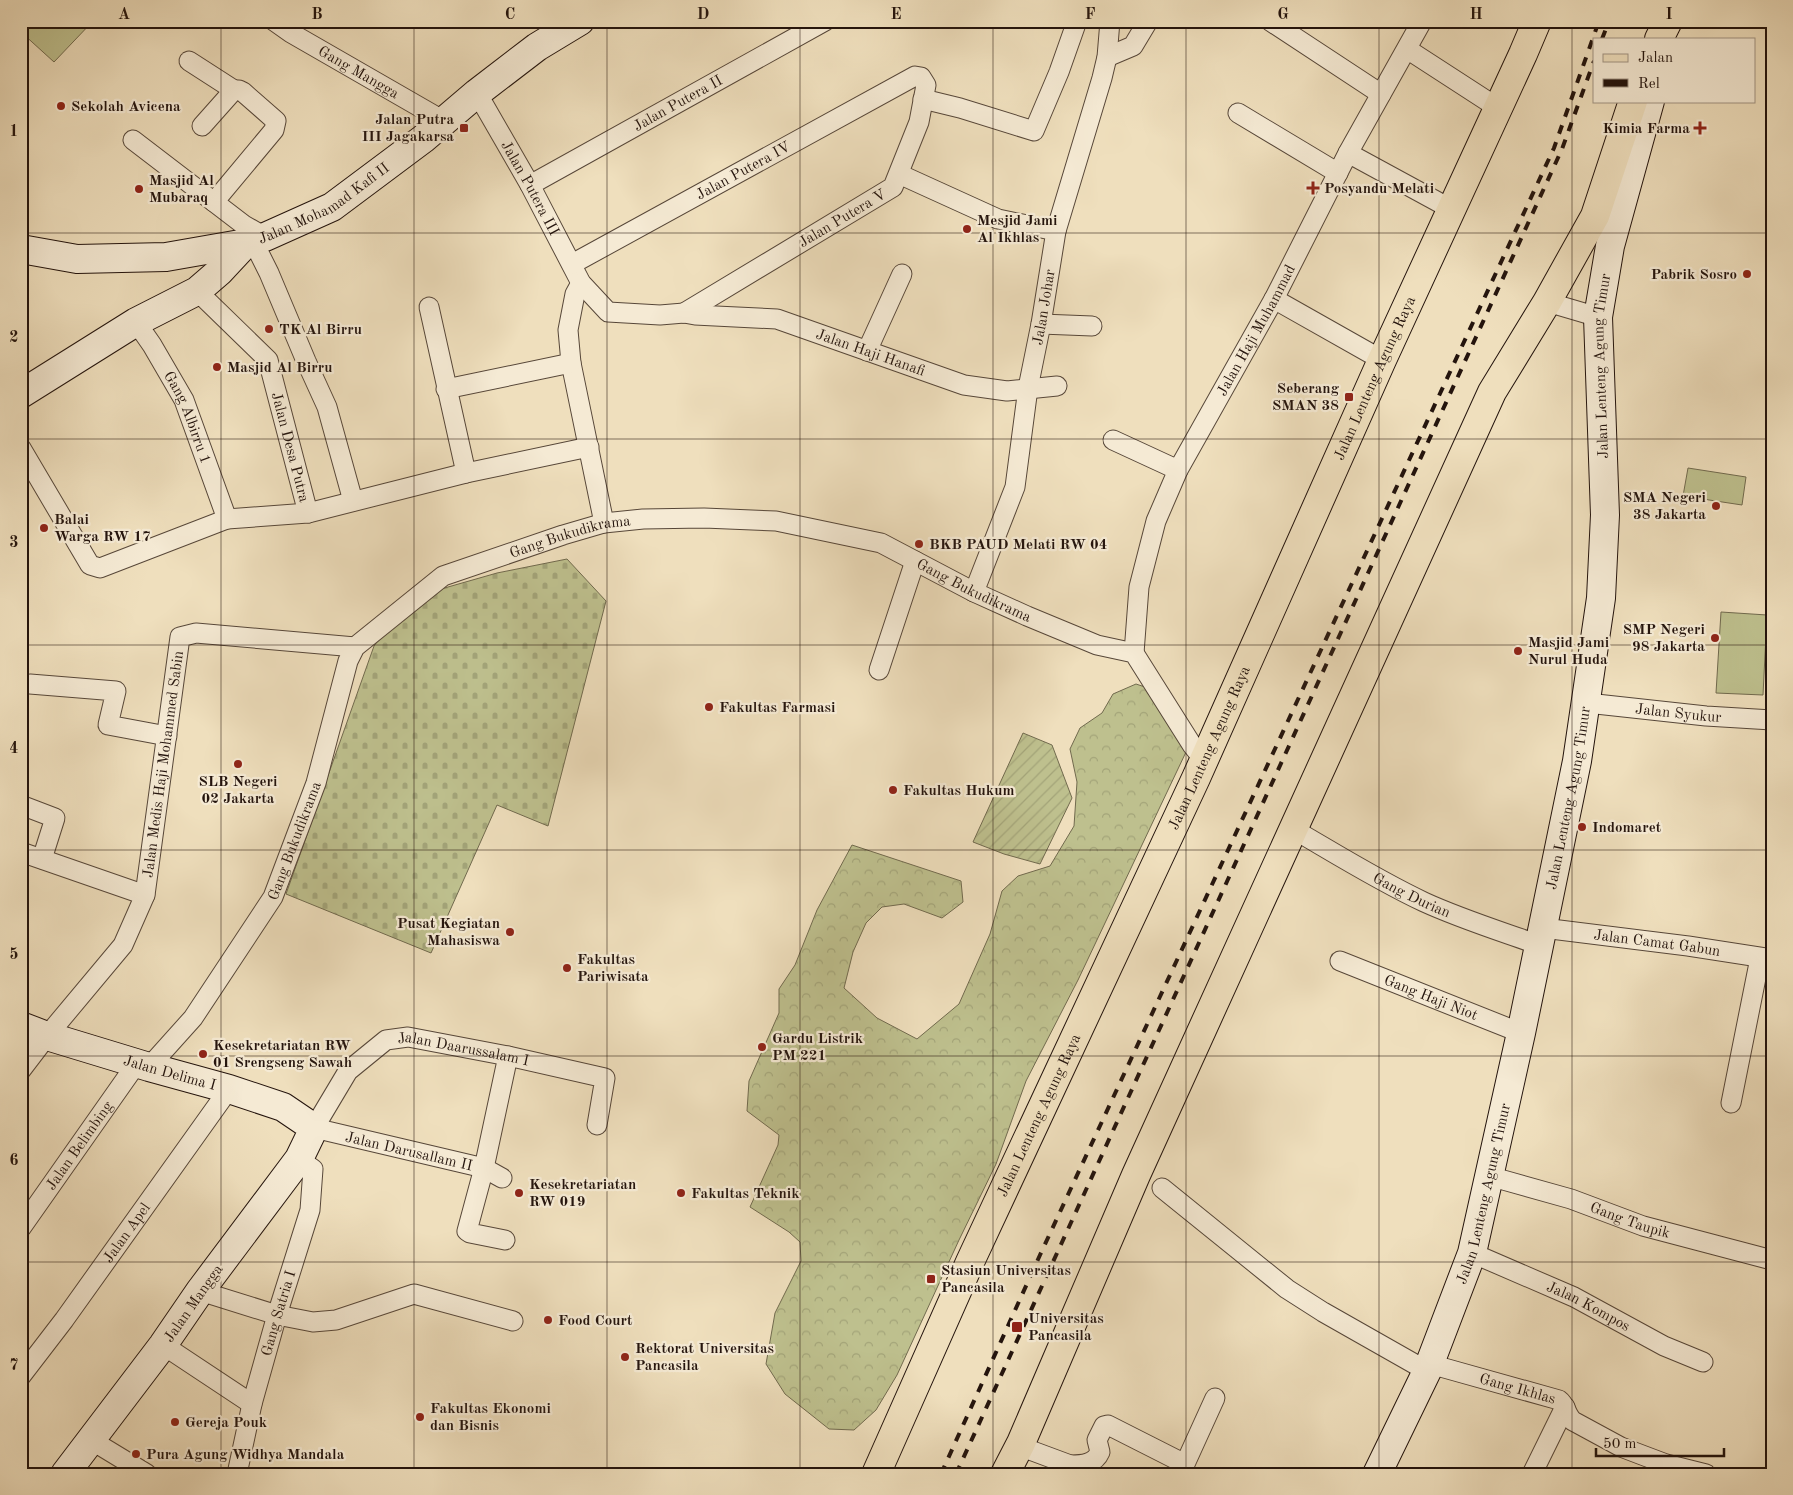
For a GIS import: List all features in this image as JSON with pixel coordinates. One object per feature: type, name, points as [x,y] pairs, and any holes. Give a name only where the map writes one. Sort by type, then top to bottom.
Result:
[{"type":"main road","name":"Jalan Mohamad Kafi II","points":[[21,249],[77,259],[173,256],[255,240],[332,207],[537,47],[580,21]]},
{"type":"main road","name":"Jalan Lenteng Agung Raya","points":[[876,1474],[970,1262],[1204,760],[1382,360],[1537,21]]},
{"type":"main road","points":[[1660,38],[1668,21]]},
{"type":"main road","points":[[1665,38],[1668,21]]},
{"type":"main road","points":[[1005,1474],[1020,1444],[1136,1175],[1492,392],[1547,302],[1595,216],[1633,102]]},
{"type":"main road","name":"Jalan Lenteng Agung Timur","points":[[1377,1474],[1472,1253],[1521,1033],[1577,761],[1601,598],[1605,515],[1598,316],[1610,246],[1650,102]]},
{"type":"main road","points":[[21,394],[136,322],[191,294],[255,240]]},
{"type":"main road","points":[[173,256],[190,272],[191,294]]},
{"type":"main road","name":"Jalan Delima I","points":[[21,1026],[47,1036],[143,1065],[229,1088],[283,1107],[314,1128]]},
{"type":"main road","name":"Jalan Mangga","points":[[65,1474],[163,1345],[200,1291],[299,1159],[314,1128]]},
{"type":"street","name":"Gang Mangga","points":[[274,21],[291,33],[444,121]]},
{"type":"street","name":"Jalan Putera II","points":[[530,185],[825,21]]},
{"type":"street","points":[[923,99],[960,108],[1034,131],[1059,72],[1077,21]]},
{"type":"street","name":"Jalan Johar","points":[[974,592],[1015,487],[1028,388],[1041,324],[1056,231],[1102,78],[1107,57],[1110,21]]},
{"type":"street","points":[[1107,57],[1133,46],[1148,21]]},
{"type":"street","points":[[1270,21],[1380,94]]},
{"type":"street","name":"Jalan Haji Muhammad","points":[[1134,653],[1139,587],[1156,520],[1178,470],[1274,299],[1348,153],[1422,21]]},
{"type":"street","points":[[1406,49],[1498,108]]},
{"type":"street","points":[[189,61],[234,90],[243,92],[276,121],[274,130],[214,202]]},
{"type":"street","name":"Jalan Putera V","points":[[684,312],[893,187],[919,122],[926,86],[921,77],[915,76]]},
{"type":"street","name":"Jalan Putera IV","points":[[572,264],[915,76]]},
{"type":"street","points":[[202,126],[234,90]]},
{"type":"street","name":"Jalan Putera III","points":[[478,93],[530,185],[581,283],[608,312],[660,316],[684,312]]},
{"type":"street","points":[[1238,113],[1338,173]]},
{"type":"street","points":[[133,140],[244,225],[255,240],[327,407],[353,501]]},
{"type":"street","points":[[1348,153],[1451,209]]},
{"type":"street","points":[[899,174],[998,219],[1056,231]]},
{"type":"street","points":[[867,351],[902,274]]},
{"type":"street","points":[[581,283],[575,294],[568,330],[571,363],[603,516]]},
{"type":"street","name":"Jalan Desa Putra","points":[[191,294],[268,360],[308,513]]},
{"type":"street","points":[[1274,299],[1382,360]]},
{"type":"street","points":[[1547,302],[1598,316]]},
{"type":"street","points":[[429,307],[466,473]]},
{"type":"street","name":"Jalan Haji Hanafi","points":[[684,312],[695,315],[777,319],[964,385],[1007,391],[1057,386]]},
{"type":"street","name":"Gang Albirru 1","points":[[136,322],[152,345],[184,400],[227,519]]},
{"type":"street","points":[[1041,324],[1092,326]]},
{"type":"street","points":[[446,389],[571,363]]},
{"type":"street","points":[[1113,440],[1178,470]]},
{"type":"street","name":"Jalan Desa Putra","points":[[21,448],[90,565],[100,568],[227,519],[308,513],[466,473],[589,447]]},
{"type":"street","name":"Gang Bukudikrama","points":[[143,1065],[194,1018],[273,897],[316,783],[348,661],[355,647],[443,576],[563,535],[603,516],[776,521],[882,543],[974,592],[1027,616],[1097,645],[1134,653]]},
{"type":"street","points":[[880,670],[915,561]]},
{"type":"street","name":"Jalan Medis Haji Mohammed Sabin","points":[[21,1070],[123,945],[145,895],[180,637],[196,633],[355,647]]},
{"type":"street","points":[[1134,653],[1192,745],[1204,760]]},
{"type":"street","points":[[30,684],[116,691],[108,725],[167,736]]},
{"type":"street","name":"Jalan Syukur","points":[[1587,703],[1706,716],[1772,720]]},
{"type":"street","points":[[21,805],[55,818],[42,859]]},
{"type":"street","name":"Gang Durian","points":[[1293,829],[1381,880],[1424,902],[1479,924],[1541,936]]},
{"type":"street","points":[[21,852],[145,895]]},
{"type":"street","name":"Jalan Camat Gabun","points":[[1541,936],[1688,946],[1762,958]]},
{"type":"street","points":[[1727,1102],[1762,958]]},
{"type":"street","name":"Gang Haji Niot","points":[[1340,961],[1521,1033]]},
{"type":"street","name":"Jalan Daarussalam I","points":[[314,1128],[348,1071],[386,1040],[408,1037],[508,1056],[605,1078],[597,1125]]},
{"type":"street","points":[[505,1240],[467,1231],[484,1168],[508,1056]]},
{"type":"street","name":"Jalan Belimbing","points":[[21,1228],[143,1065]]},
{"type":"street","name":"Jalan Apel","points":[[21,1376],[64,1320],[229,1088]]},
{"type":"street","name":"Jalan Darusallam II","points":[[314,1128],[484,1168],[502,1178]]},
{"type":"street","name":"Gang Satria I","points":[[237,1474],[252,1404],[277,1315],[310,1210],[313,1169],[299,1159]]},
{"type":"street","name":"Gang Taupik","points":[[1489,1176],[1571,1199],[1643,1226],[1772,1260]]},
{"type":"street","name":"Gang Ikhlas","points":[[1162,1188],[1287,1289],[1323,1312],[1424,1366],[1559,1400],[1573,1421],[1621,1447],[1666,1464],[1706,1474]]},
{"type":"street","name":"Jalan Kompos","points":[[1472,1253],[1574,1297],[1664,1346],[1703,1362]]},
{"type":"street","points":[[200,1291],[277,1315],[313,1322],[336,1320],[414,1294],[513,1321]]},
{"type":"street","points":[[163,1345],[252,1404]]},
{"type":"street","points":[[1071,1465],[1083,1465],[1096,1458],[1100,1452],[1096,1440],[1104,1426],[1108,1425],[1185,1464],[1215,1398]]},
{"type":"street","points":[[1532,1474],[1565,1407]]},
{"type":"street","points":[[91,1440],[148,1474]]},
{"type":"street","points":[[1020,1444],[1093,1474]]},
{"type":"green space","points":[[21,21],[93,21],[54,62],[21,32]]},
{"type":"green space","points":[[1688,468],[1746,477],[1742,505],[1683,496]]},
{"type":"green space","points":[[567,559],[606,601],[548,826],[497,805],[431,953],[286,894],[374,646],[387,629],[434,591],[497,573]]},
{"type":"green space","points":[[1721,612],[1767,615],[1763,695],[1716,693]]},
{"type":"green space","points":[[1136,684],[1151,689],[1186,752],[1078,980],[1026,1081],[996,1164],[897,1375],[876,1410],[854,1430],[829,1429],[785,1394],[766,1364],[775,1313],[801,1261],[800,1242],[789,1232],[750,1207],[778,1145],[779,1135],[747,1111],[749,1081],[779,1013],[779,989],[795,965],[817,910],[852,845],[961,881],[963,902],[942,918],[904,904],[882,907],[866,923],[853,952],[844,988],[877,1018],[917,1039],[959,1004],[990,934],[1002,891],[1018,876],[1050,866],[1074,826],[1077,782],[1070,749],[1080,728],[1102,713],[1113,694]]},
{"type":"green space","points":[[1023,733],[1052,745],[1072,798],[1040,864],[1004,854],[973,842]]},
{"type":"railway","points":[[941,1474],[1040,1255],[1554,148],[1599,21]]},
{"type":"railway","points":[[1602,38],[1609,21]]},
{"type":"railway","points":[[956,1474],[1562,149],[1593,64]]},
{"type":"place","name":"Sekolah Avicena","points":[[61,106]]},
{"type":"place","name":"Jalan Putra III Jagakarsa","points":[[464,128]]},
{"type":"place","name":"Kimia Farma","points":[[1700,128]]},
{"type":"place","name":"Posyandu Melati","points":[[1313,188]]},
{"type":"place","name":"Masjid Al Mubaraq","points":[[139,189]]},
{"type":"place","name":"Mesjid Jami Al Ikhlas","points":[[967,229]]},
{"type":"place","name":"Pabrik Sosro","points":[[1747,274]]},
{"type":"place","name":"TK Al Birru","points":[[269,329]]},
{"type":"place","name":"Masjid Al Birru","points":[[217,367]]},
{"type":"place","name":"Seberang SMAN 38","points":[[1349,397]]},
{"type":"place","name":"SMA Negeri 38 Jakarta","points":[[1716,506]]},
{"type":"place","name":"Balai Warga RW 17","points":[[44,528]]},
{"type":"place","name":"BKB PAUD Melati RW 04","points":[[919,544]]},
{"type":"place","name":"SMP Negeri 98 Jakarta","points":[[1715,638]]},
{"type":"place","name":"Masjid Jami Nurul Huda","points":[[1518,651]]},
{"type":"place","name":"Fakultas Farmasi","points":[[709,707]]},
{"type":"place","name":"SLB Negeri 02 Jakarta","points":[[238,764]]},
{"type":"place","name":"Fakultas Hukum","points":[[893,790]]},
{"type":"place","name":"Indomaret","points":[[1582,827]]},
{"type":"place","name":"Pusat Kegiatan Mahasiswa","points":[[510,932]]},
{"type":"place","name":"Fakultas Pariwisata","points":[[567,968]]},
{"type":"place","name":"Gardu Listrik PM 221","points":[[762,1047]]},
{"type":"place","name":"Kesekretariatan RW 01 Srengseng Sawah","points":[[203,1054]]},
{"type":"place","name":"Kesekretariatan RW 019","points":[[519,1193]]},
{"type":"place","name":"Fakultas Teknik","points":[[681,1193]]},
{"type":"place","name":"Stasiun Universitas Pancasila","points":[[931,1279]]},
{"type":"place","name":"Food Court","points":[[548,1320]]},
{"type":"place","name":"Universitas Pancasila","points":[[1017,1327]]},
{"type":"place","name":"Rektorat Universitas Pancasila","points":[[625,1357]]},
{"type":"place","name":"Fakultas Ekonomi dan Bisnis","points":[[420,1417]]},
{"type":"place","name":"Gereja Pouk","points":[[175,1422]]},
{"type":"place","name":"Pura Agung Widhya Mandala","points":[[136,1454]]}]
